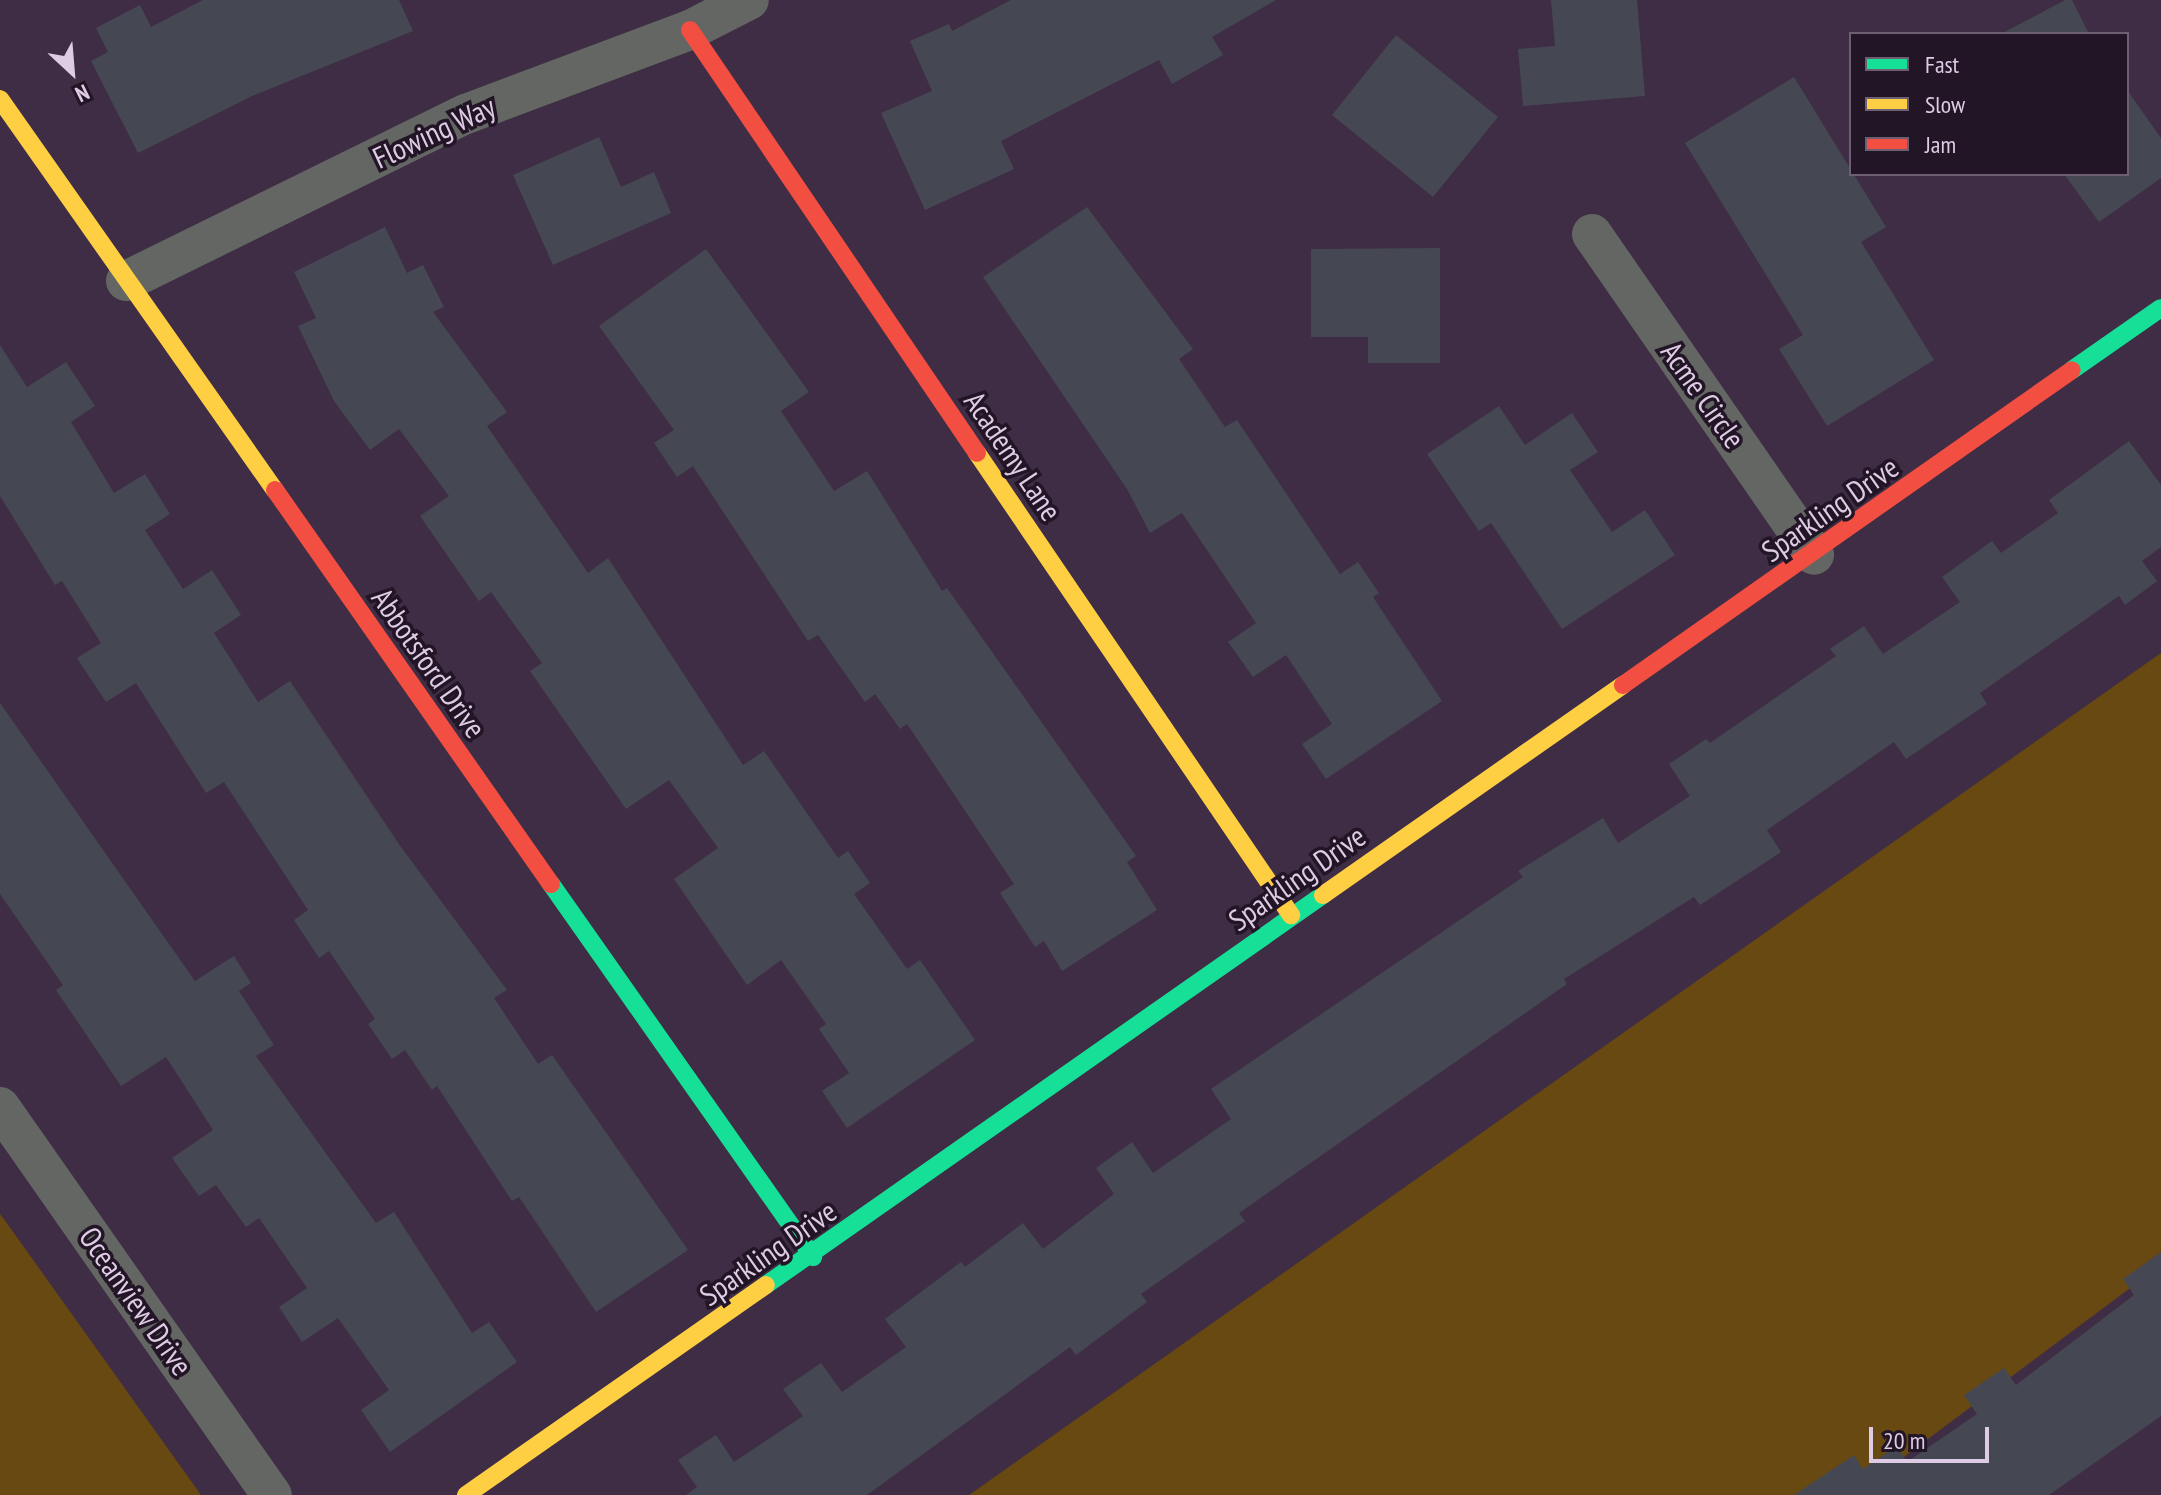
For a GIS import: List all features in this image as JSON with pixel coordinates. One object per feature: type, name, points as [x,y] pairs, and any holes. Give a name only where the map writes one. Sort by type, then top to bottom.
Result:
[{"type":"street","name":"Flowing Way","points":[[126,281],[466,114],[690,30],[749,0]]},
{"type":"street","name":"Academy Lane","points":[[690,30],[1291,915]]},
{"type":"street","name":"Abbotsford Drive","points":[[0,99],[813,1257]]},
{"type":"street","name":"Acme Circle","points":[[1592,234],[1814,555]]},
{"type":"street","name":"Sparkling Drive","points":[[466,1495],[813,1257],[1291,915],[1814,555],[2161,308]]},
{"type":"street","name":"Oceanview Drive","points":[[0,1107],[272,1495]]},
{"type":"shaded area","points":[[2161,653],[2161,1265],[1853,1495],[969,1495]]},
{"type":"shaded area","points":[[0,1214],[6,1222],[201,1495],[0,1495]]},
{"type":"building","points":[[203,0],[399,0],[413,31],[252,96],[138,153],[91,61],[108,52],[96,28],[140,5],[151,27]]},
{"type":"building","points":[[1011,0],[1276,0],[1212,37],[1223,55],[1172,84],[1159,60],[1001,141],[1014,169],[925,210],[881,113],[932,91],[910,41],[949,24],[952,31]]},
{"type":"building","points":[[1551,0],[1637,0],[1645,96],[1523,106],[1518,49],[1555,46]]},
{"type":"building","points":[[2065,0],[2072,0],[2088,32],[2005,32]]},
{"type":"building","points":[[1396,35],[1498,117],[1433,197],[1332,115]]},
{"type":"building","points":[[1794,77],[1849,167],[1849,176],[1855,176],[1886,227],[1861,242],[1934,360],[1827,426],[1779,349],[1803,335],[1685,143]]},
{"type":"building","points":[[2129,93],[2161,138],[2161,178],[2099,222],[2065,176],[2129,176]]},
{"type":"building","points":[[599,137],[621,187],[654,172],[671,213],[553,265],[513,175]]},
{"type":"building","points":[[1087,207],[1193,349],[1179,359],[1225,427],[1237,420],[1340,574],[1358,562],[1379,593],[1373,597],[1442,701],[1326,779],[1302,744],[1332,724],[1286,655],[1253,677],[1228,642],[1256,623],[1182,513],[1150,533],[1127,489],[983,277]]},
{"type":"building","points":[[385,227],[407,273],[423,265],[444,307],[433,312],[507,412],[487,426],[588,573],[608,558],[743,765],[764,751],[838,858],[848,851],[870,883],[854,894],[907,969],[920,960],[975,1040],[847,1128],[822,1091],[849,1073],[819,1029],[826,1024],[781,960],[747,985],[674,879],[718,848],[669,780],[626,809],[530,671],[542,663],[491,592],[479,601],[420,516],[449,496],[399,429],[370,450],[334,401],[298,326],[316,318],[294,272]]},
{"type":"building","points":[[1440,248],[1440,363],[1368,363],[1368,337],[1311,337],[1311,249]]},
{"type":"building","points":[[706,249],[809,392],[781,411],[834,491],[867,471],[942,591],[947,588],[1136,856],[1127,862],[1157,910],[1062,971],[1044,941],[1035,947],[1000,893],[1014,884],[907,724],[900,729],[875,694],[865,702],[818,635],[808,641],[693,466],[677,477],[654,443],[674,430],[599,326]]},
{"type":"building","points":[[0,345],[27,387],[66,362],[95,406],[71,422],[114,493],[145,474],[170,514],[145,530],[183,589],[212,570],[241,615],[214,633],[258,702],[290,681],[401,847],[507,990],[494,998],[538,1064],[552,1055],[688,1250],[596,1312],[519,1197],[512,1201],[437,1086],[432,1090],[405,1050],[392,1059],[368,1024],[375,1019],[329,951],[319,958],[294,920],[308,910],[224,782],[206,793],[136,683],[106,702],[77,658],[101,643],[62,581],[55,585],[0,496]]},
{"type":"building","points":[[1499,406],[1525,445],[1572,413],[1598,452],[1570,470],[1612,532],[1645,510],[1675,555],[1562,629],[1491,523],[1479,531],[1427,454]]},
{"type":"building","points":[[2129,441],[2161,485],[2161,547],[2142,561],[2157,581],[2125,605],[2119,596],[1980,693],[1987,704],[1906,759],[1894,742],[1767,830],[1781,852],[1700,905],[1694,897],[1564,979],[1567,984],[1239,1213],[1245,1221],[1141,1294],[1147,1302],[1076,1355],[1070,1347],[867,1495],[686,1495],[697,1487],[678,1460],[716,1435],[734,1462],[803,1416],[783,1389],[821,1363],[842,1392],[906,1347],[885,1319],[961,1262],[965,1267],[1023,1223],[1043,1249],[1114,1194],[1096,1168],[1132,1142],[1153,1173],[1231,1119],[1211,1089],[1523,877],[1518,871],[1603,818],[1618,843],[1690,796],[1669,764],[1706,739],[1710,743],[1836,656],[1830,649],[1864,626],[1883,654],[1960,602],[1942,577],[1992,541],[2001,553],[2058,513],[2049,500]]},
{"type":"building","points":[[0,703],[195,981],[234,956],[251,983],[239,991],[274,1045],[256,1056],[376,1223],[394,1212],[472,1333],[489,1322],[517,1362],[390,1452],[361,1410],[389,1390],[338,1318],[302,1342],[279,1307],[307,1288],[259,1218],[246,1227],[216,1185],[199,1196],[172,1158],[213,1130],[166,1057],[121,1086],[56,990],[63,985],[0,894]]},
{"type":"building","points":[[2161,1252],[2161,1416],[2049,1495],[1794,1495],[1854,1455],[1863,1469],[1897,1446],[1907,1462],[1977,1414],[1964,1395],[2004,1368],[2016,1385],[2134,1295],[2123,1279]]},
{"type":"traffic: fast","points":[[2072,370],[2161,308]]},
{"type":"traffic: fast","points":[[551,884],[813,1257]]},
{"type":"traffic: fast","points":[[766,1285],[1323,895]]},
{"type":"traffic: slow","points":[[0,99],[275,490]]},
{"type":"traffic: slow","points":[[977,453],[1291,915]]},
{"type":"traffic: slow","points":[[1323,895],[1623,685]]},
{"type":"traffic: slow","points":[[466,1495],[766,1285]]},
{"type":"traffic: jam","points":[[690,30],[977,453]]},
{"type":"traffic: jam","points":[[1623,685],[2072,370]]},
{"type":"traffic: jam","points":[[275,490],[551,884]]}]
